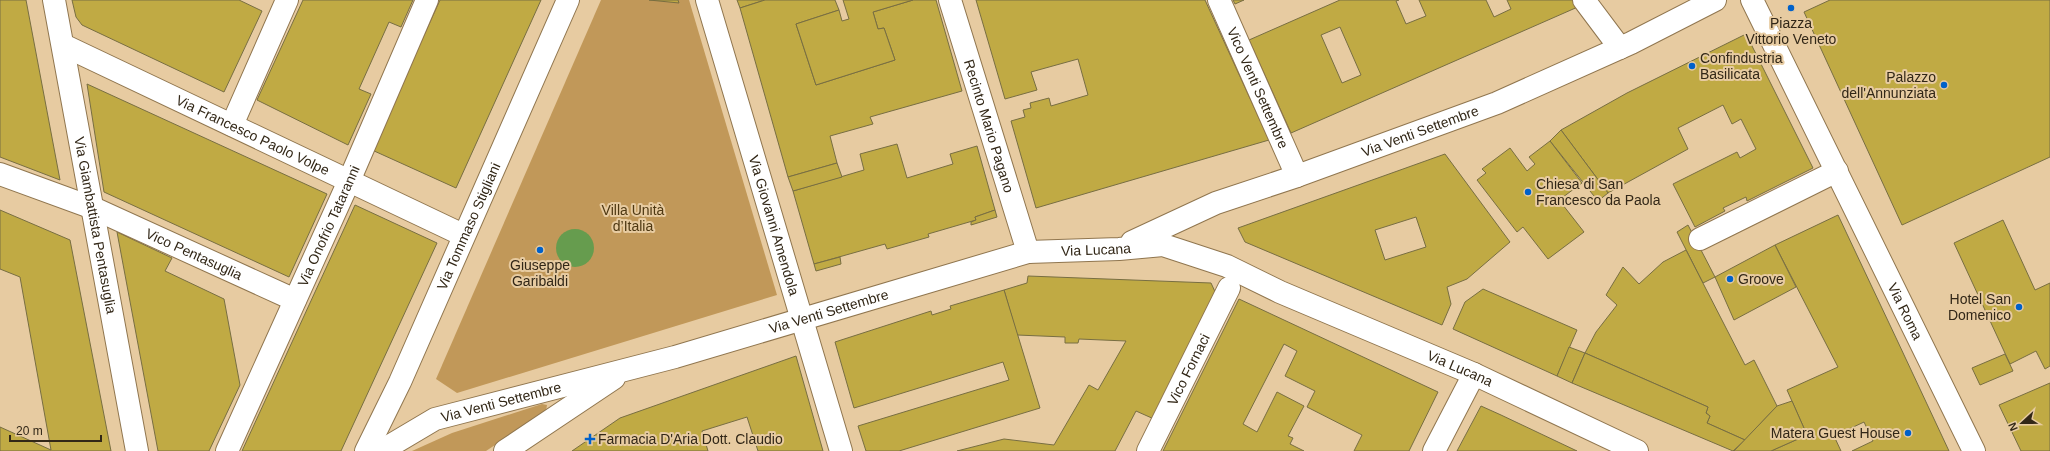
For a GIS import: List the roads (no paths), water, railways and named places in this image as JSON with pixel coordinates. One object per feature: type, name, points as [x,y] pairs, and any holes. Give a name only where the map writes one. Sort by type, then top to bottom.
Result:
[{"type":"street","name":"Via Giambattista Pentasuglia","points":[[54,0],[137,451]]},
{"type":"street","points":[[232,125],[287,0]]},
{"type":"street","name":"Via Onofrio Tataranni","points":[[227,451],[349,181],[428,0]]},
{"type":"street","name":"Via Tommaso Stigliani","points":[[366,451],[400,382],[463,235],[568,0]]},
{"type":"street","name":"Via Giovanni Amendola","points":[[707,0],[841,451]]},
{"type":"street","name":"Recinto Mario Pagano","points":[[950,0],[1028,252]]},
{"type":"street","name":"Vico Venti Settembre","points":[[1219,0],[1297,176]]},
{"type":"street","points":[[1584,0],[1620,48]]},
{"type":"street","name":"Via Venti Settembre","points":[[1119,248],[1216,203],[1297,176],[1497,103],[1620,48],[1715,0]]},
{"type":"street","name":"Via Roma","points":[[1752,0],[1974,451]]},
{"type":"street","name":"Via Francesco Paolo Volpe","points":[[63,45],[463,235]]},
{"type":"street","points":[[1700,239],[1837,171]]},
{"type":"street","name":"Vico Pentasuglia","points":[[0,174],[93,208],[295,300]]},
{"type":"street","name":"Via Lucana","points":[[1028,252],[1163,245],[1227,266],[1280,292],[1474,374],[1637,451]]},
{"type":"street","name":"Via Venti Settembre","points":[[381,451],[435,419],[628,369],[802,320],[1028,252]]},
{"type":"street","name":"Vico Fornaci","points":[[1148,451],[1229,288]]},
{"type":"street","name":"Via Venti Settembre","points":[[505,451],[628,369]]},
{"type":"street","points":[[1434,451],[1474,374]]},
{"type":"place","name":"Piazza Vittorio Veneto","points":[[1791,8]]},
{"type":"place","name":"Confindustria Basilicata","points":[[1692,66]]},
{"type":"place","name":"Palazzo dell'Annunziata","points":[[1944,85]]},
{"type":"place","name":"Chiesa di San Francesco da Paola","points":[[1528,192]]},
{"type":"place","name":"Giuseppe Garibaldi","points":[[540,250]]},
{"type":"place","name":"Groove","points":[[1730,279]]},
{"type":"place","name":"Hotel San Domenico","points":[[2019,307]]},
{"type":"place","name":"Matera Guest House","points":[[1908,433]]},
{"type":"place","name":"Farmacia D'Aria Dott. Claudio","points":[[590,439]]},
{"type":"park label","name":"Villa Unità d’Italia","points":[[633,218]]}]
